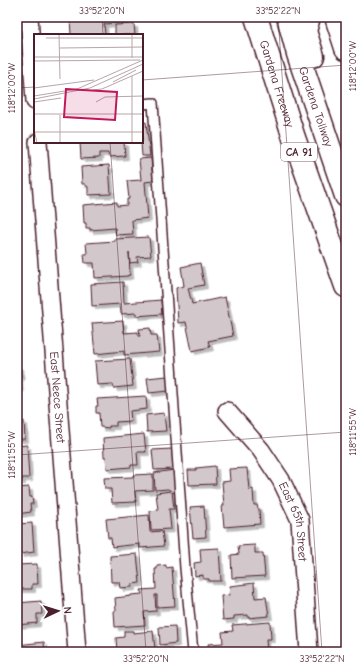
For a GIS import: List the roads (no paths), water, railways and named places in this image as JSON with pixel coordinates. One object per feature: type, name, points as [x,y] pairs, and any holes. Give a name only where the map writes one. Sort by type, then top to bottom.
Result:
[{"type":"highway","name":"Gardena Freeway","points":[[256,17],[294,138],[346,286]]},
{"type":"highway","name":"Gardena Tollway","points":[[288,17],[298,54],[346,196]]},
{"type":"highway","name":"Gardena Tollway","points":[[309,17],[306,31],[346,158]]},
{"type":"highway","points":[[336,17],[346,48]]},
{"type":"street","points":[[29,17],[34,87]]},
{"type":"street","name":"East Neece Street","points":[[38,143],[77,652]]},
{"type":"street","name":"East 65th Street","points":[[227,411],[265,456],[281,480],[300,520],[309,652]]},
{"type":"lane","points":[[143,104],[153,103],[184,560],[192,652]]}]
